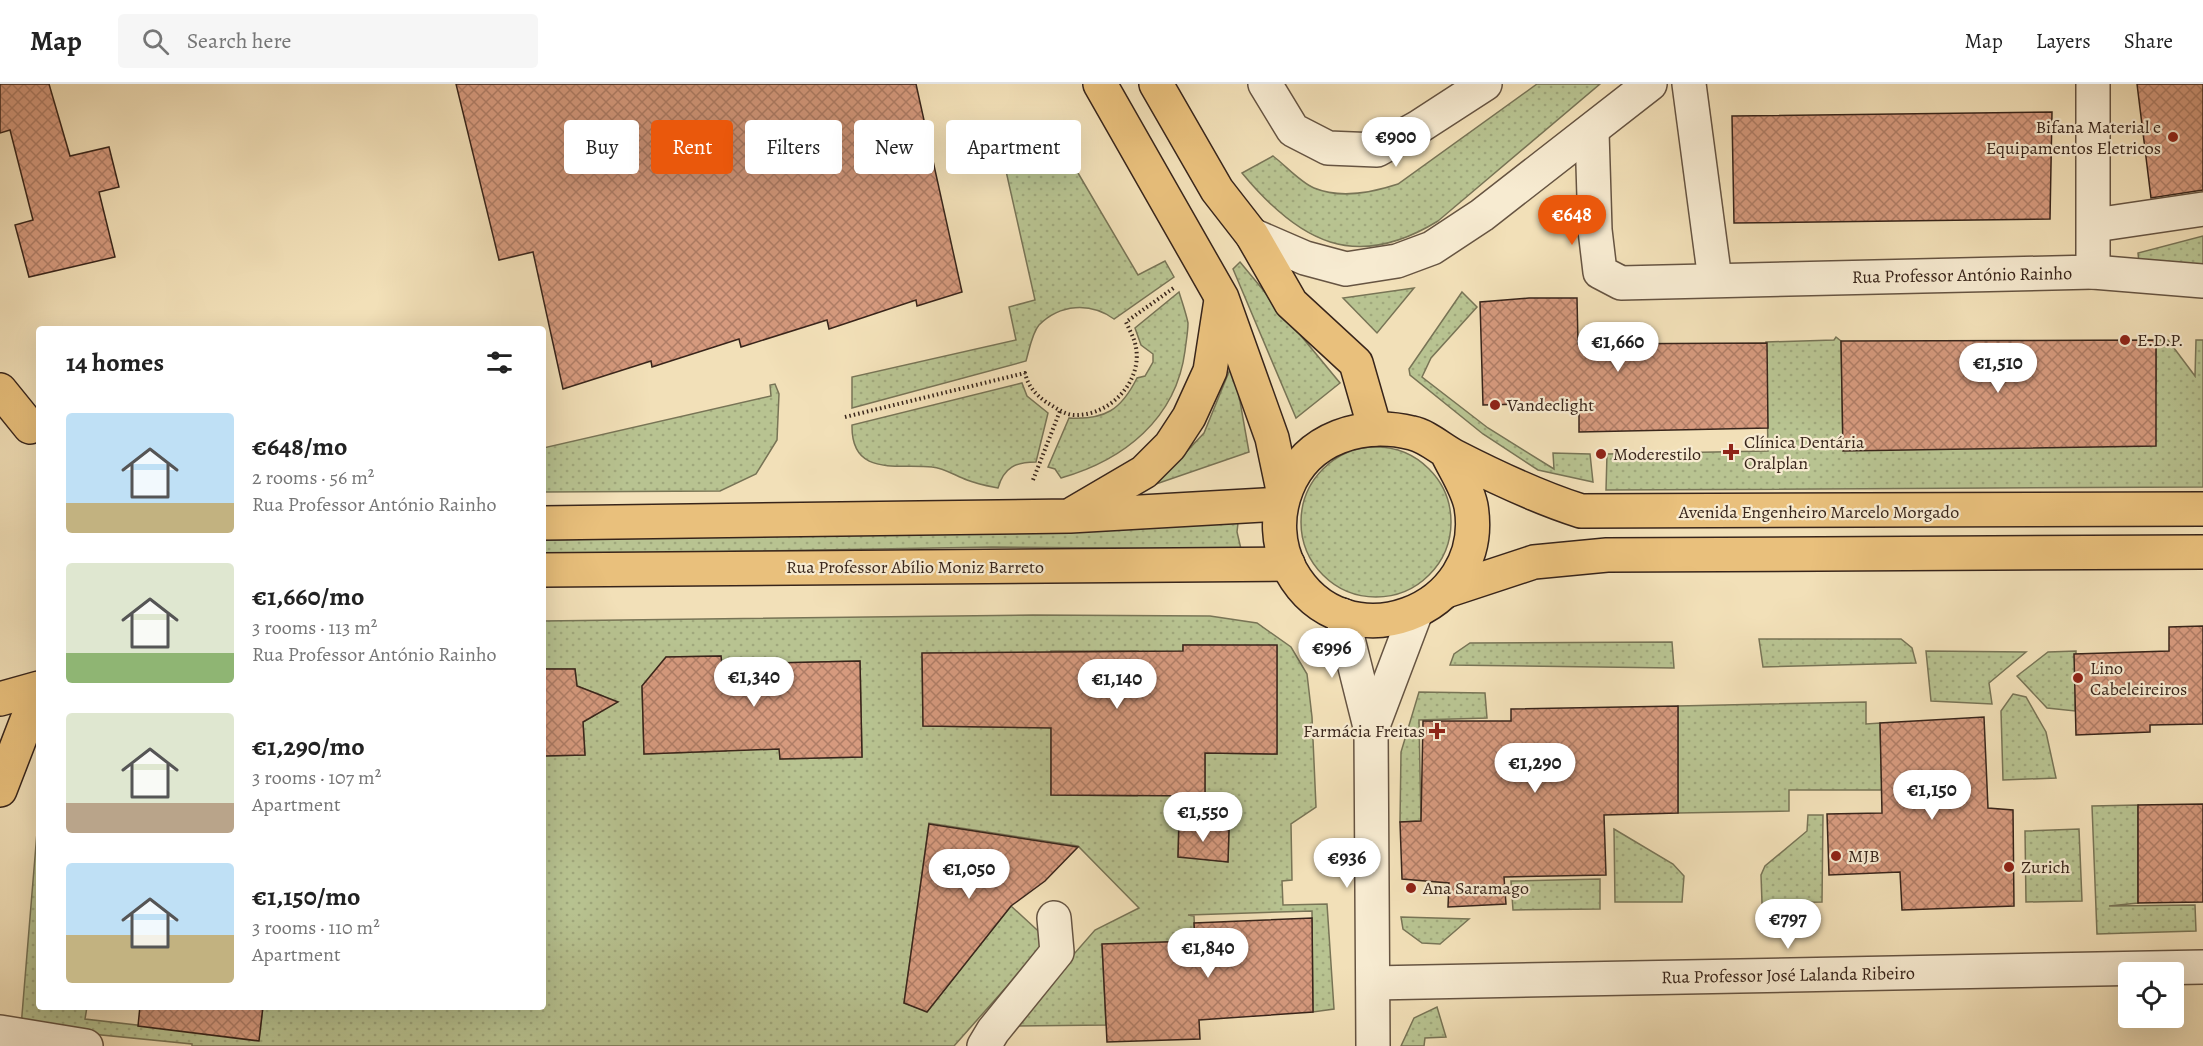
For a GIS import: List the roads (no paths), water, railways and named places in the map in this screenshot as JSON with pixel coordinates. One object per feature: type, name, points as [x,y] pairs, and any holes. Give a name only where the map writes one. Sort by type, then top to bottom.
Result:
[{"type":"main road","points":[[1100,84],[1222,298],[1272,438],[1282,500],[1280,534],[1288,564],[1297,581],[1310,595],[1342,615],[1379,621],[1416,612],[1446,591],[1534,562],[1607,555],[2203,552]]},
{"type":"main road","points":[[1156,84],[1217,190],[1252,235],[1291,303],[1356,363],[1375,429]]},
{"type":"main road","points":[[1070,516],[1144,472],[1170,446],[1189,417],[1210,370],[1222,298]]},
{"type":"main road","points":[[0,390],[23,426]]},
{"type":"main road","points":[[1282,500],[1298,469],[1321,445],[1355,430],[1375,429],[1414,433],[1447,453],[1465,487],[1472,523],[1466,559],[1446,591]]},
{"type":"main road","name":"Avenida Engenheiro Marcelo Morgado","points":[[1447,453],[1518,489],[1581,511],[2203,509]]},
{"type":"main road","points":[[546,523],[1070,516],[1282,500]]},
{"type":"main road","name":"Rua Professor Abílio Moniz Barreto","points":[[546,570],[1288,564]]},
{"type":"main road","points":[[0,699],[36,690]]},
{"type":"main road","points":[[0,790],[36,697]]},
{"type":"street","points":[[1265,84],[1293,130],[1328,148],[1377,150],[1417,128],[1485,84]]},
{"type":"street","points":[[1252,235],[1305,258],[1346,269],[1397,261],[1432,248],[1482,215],[1592,132],[1650,84]]},
{"type":"street","points":[[1689,84],[1715,280]]},
{"type":"street","name":"Rua Professor António Rainho","points":[[1592,132],[1595,230],[1600,272],[1621,284],[1642,281],[2093,272],[2093,84]]},
{"type":"street","points":[[2094,225],[2203,209]]},
{"type":"street","points":[[2093,272],[2203,281]]},
{"type":"street","points":[[1371,731],[1416,612]]},
{"type":"street","points":[[1342,615],[1371,731],[1373,1046]]},
{"type":"street","points":[[984,1046],[993,1031],[1057,952],[1054,918]]},
{"type":"street","name":"Rua Professor José Lalanda Ribeiro","points":[[2184,969],[2203,968]]},
{"type":"street","name":"Rua Professor José Lalanda Ribeiro","points":[[1373,983],[2118,971]]},
{"type":"street","points":[[0,1032],[71,1045]]},
{"type":"place","name":"Bifana Material e Equipamentos Eletricos","points":[[2173,137]]},
{"type":"place","name":"E.D.P.","points":[[2125,340]]},
{"type":"place","name":"Vandeclight","points":[[1495,405]]},
{"type":"place","name":"Clínica Dentária Oralplan","points":[[1731,452]]},
{"type":"place","name":"Moderestilo","points":[[1601,454]]},
{"type":"place","name":"Lino Cabeleireiros","points":[[2078,678]]},
{"type":"place","name":"Farmácia Freitas","points":[[1437,731]]},
{"type":"place","name":"MJB","points":[[1836,856]]},
{"type":"place","name":"Zurich","points":[[2009,867]]},
{"type":"place","name":"Ana Saramago","points":[[1411,888]]}]
